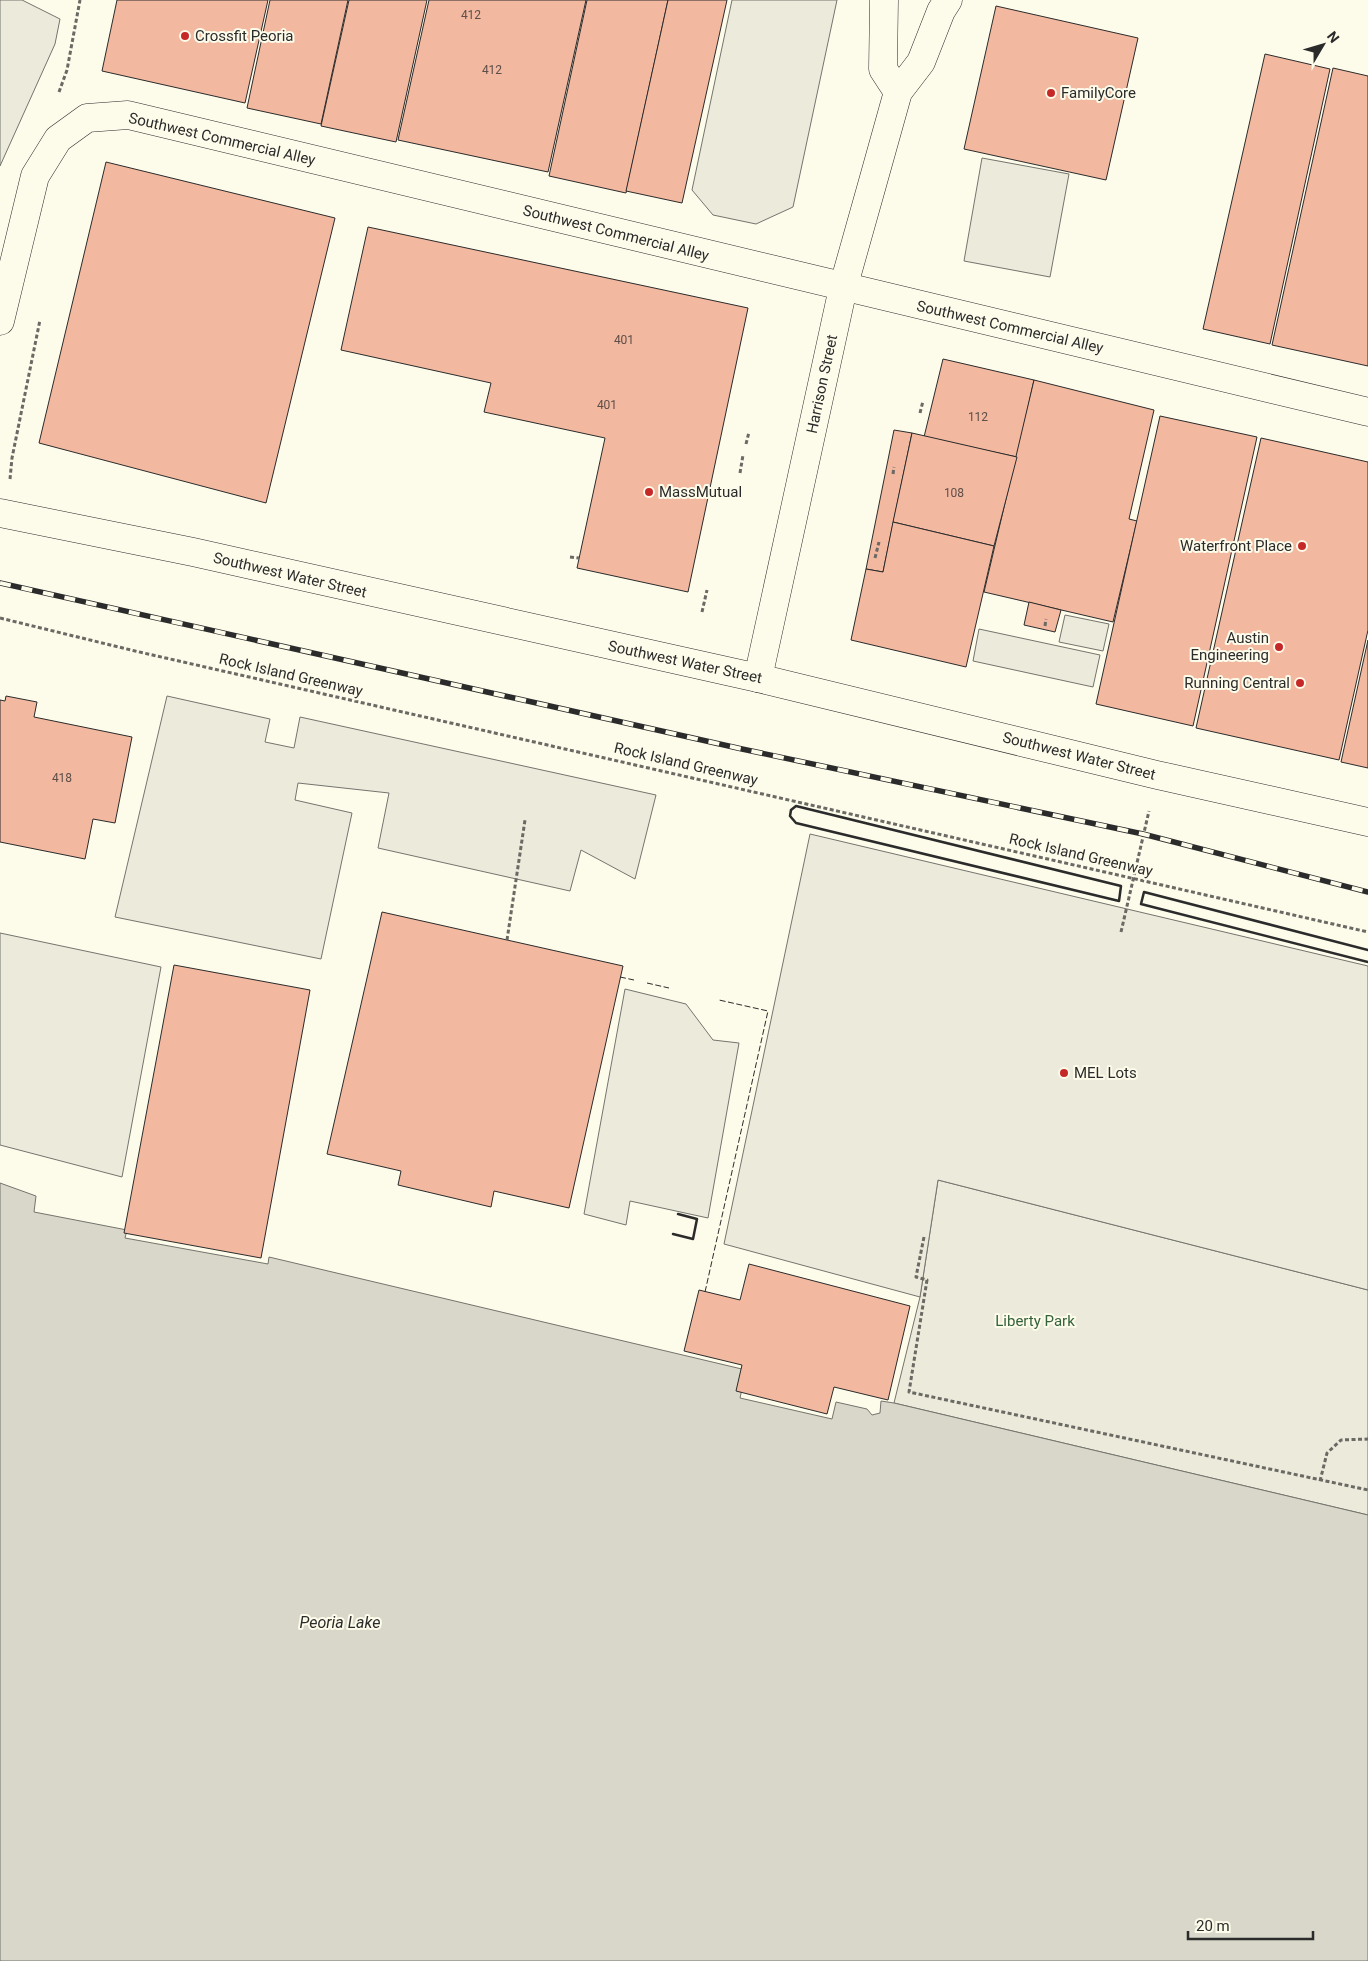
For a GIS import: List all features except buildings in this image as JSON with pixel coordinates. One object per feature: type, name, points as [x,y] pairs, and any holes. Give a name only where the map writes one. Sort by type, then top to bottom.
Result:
[{"type":"street","points":[[884,0],[883,69],[898,92]]},
{"type":"street","name":"Harrison Street","points":[[758,678],[843,288],[898,92],[921,62],[941,11],[948,0]]},
{"type":"street","name":"Southwest Commercial Alley","points":[[0,322],[35,176],[53,146],[58,139],[87,118],[128,116],[1368,412]]},
{"type":"street","name":"Southwest Water Street","points":[[0,513],[174,548],[758,678],[1157,775],[1368,822]]},
{"type":"path","points":[[67,70],[80,0]]},
{"type":"path","points":[[920,413],[923,401]]},
{"type":"path","points":[[746,444],[749,432]]},
{"type":"path","points":[[740,473],[744,455]]},
{"type":"path","points":[[893,474],[894,467]]},
{"type":"path","points":[[875,558],[880,542]]},
{"type":"path","points":[[570,557],[579,558]]},
{"type":"path","points":[[702,612],[707,590]]},
{"type":"path","name":"Rock Island Greenway","points":[[0,618],[144,654],[1368,932]]},
{"type":"path","points":[[1045,626],[1046,619]]},
{"type":"path","points":[[1121,932],[1150,808]]},
{"type":"path","points":[[508,940],[525,820]]},
{"type":"path","points":[[924,1237],[916,1277],[927,1280],[909,1392],[1368,1490]]},
{"type":"path","points":[[1320,1481],[1327,1453],[1341,1440],[1368,1439]]},
{"type":"green space","name":"Liberty Park","points":[[938,1180],[1368,1290],[1368,1515],[894,1403],[920,1297]]},
{"type":"shaded area","points":[[0,0],[22,0],[60,19],[55,44],[0,166]]},
{"type":"shaded area","points":[[732,0],[837,0],[793,207],[756,224],[713,215],[692,190]]},
{"type":"shaded area","points":[[982,158],[1069,174],[1050,277],[964,261]]},
{"type":"shaded area","points":[[1065,615],[1109,624],[1103,651],[1059,642]]},
{"type":"shaded area","points":[[979,629],[1100,655],[1093,687],[973,661]]},
{"type":"shaded area","points":[[167,696],[270,719],[265,742],[294,748],[300,717],[656,795],[635,879],[581,850],[570,891],[378,848],[389,793],[298,783],[295,800],[352,813],[321,959],[115,917]]},
{"type":"shaded area","name":"MEL Lots","points":[[810,834],[1368,966],[1368,1290],[938,1180],[920,1297],[724,1244]]},
{"type":"shaded area","points":[[0,933],[161,967],[122,1177],[0,1145]]},
{"type":"shaded area","points":[[625,989],[686,1004],[713,1040],[739,1043],[708,1218],[630,1201],[626,1225],[584,1214]]},
{"type":"water","name":"Peoria Lake","points":[[0,1183],[36,1196],[34,1212],[127,1230],[125,1238],[268,1264],[269,1257],[746,1370],[740,1398],[832,1419],[836,1402],[867,1409],[872,1415],[880,1413],[881,1401],[894,1403],[1368,1515],[1368,1961],[0,1961]]},
{"type":"railway","points":[[0,583],[742,749],[1143,834],[1368,892]]},
{"type":"fence","points":[[620,977],[634,980]]},
{"type":"fence","points":[[647,983],[669,988]]},
{"type":"fence","points":[[705,1292],[768,1011],[719,1000]]},
{"type":"wall","points":[[796,806],[1121,886],[1119,901],[796,823],[790,816],[791,810],[796,806]]},
{"type":"wall","points":[[1368,950],[1144,892],[1141,904],[1368,962]]},
{"type":"wall","points":[[673,1234],[693,1239],[697,1219],[678,1214]]},
{"type":"place","name":"Crossfit Peoria","points":[[185,36]]},
{"type":"place","name":"FamilyCore","points":[[1051,93]]},
{"type":"place","name":"MassMutual","points":[[649,492]]},
{"type":"place","name":"Waterfront Place","points":[[1302,546]]},
{"type":"place","name":"Austin Engineering","points":[[1279,647]]},
{"type":"place","name":"Running Central","points":[[1300,683]]},
{"type":"place","name":"MEL Lots","points":[[1064,1073]]}]
